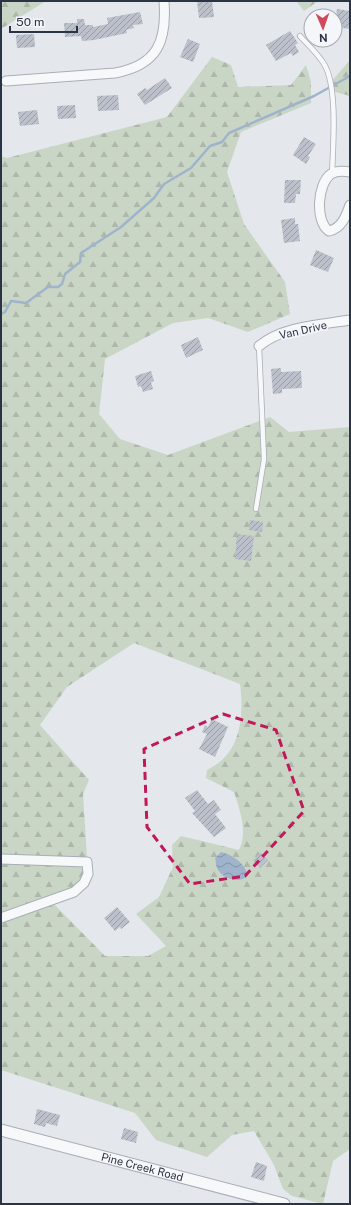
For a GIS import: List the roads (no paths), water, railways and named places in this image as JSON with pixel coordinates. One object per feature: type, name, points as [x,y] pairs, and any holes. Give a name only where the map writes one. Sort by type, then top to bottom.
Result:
[{"type":"street","points":[[6,81],[115,74],[128,71],[138,66],[155,54],[160,43],[165,22],[164,1]]},
{"type":"street","points":[[350,172],[338,171],[332,174],[323,185],[321,193],[320,220],[324,228],[329,231],[335,230],[345,218],[350,205]]},
{"type":"street","name":"Van Drive","points":[[259,346],[266,340],[287,332],[350,320]]},
{"type":"street","points":[[1,859],[87,862],[88,874],[84,883],[74,892],[1,918]]},
{"type":"street","name":"Pine Creek Road","points":[[1,1130],[284,1204]]},
{"type":"lane","points":[[300,36],[324,65],[331,82],[333,140],[332,174]]},
{"type":"lane","points":[[256,509],[264,459],[259,346]]},
{"type":"water","points":[[221,852],[238,860],[244,867],[248,876],[240,880],[236,880],[231,879],[219,872],[215,858]]},
{"type":"waterway","points":[[1,314],[5,312],[11,301],[26,303],[48,287],[58,287],[62,284],[65,274],[80,262],[81,253],[121,227],[154,198],[164,184],[191,168],[210,146],[222,142],[229,133],[314,96],[350,76]]}]
